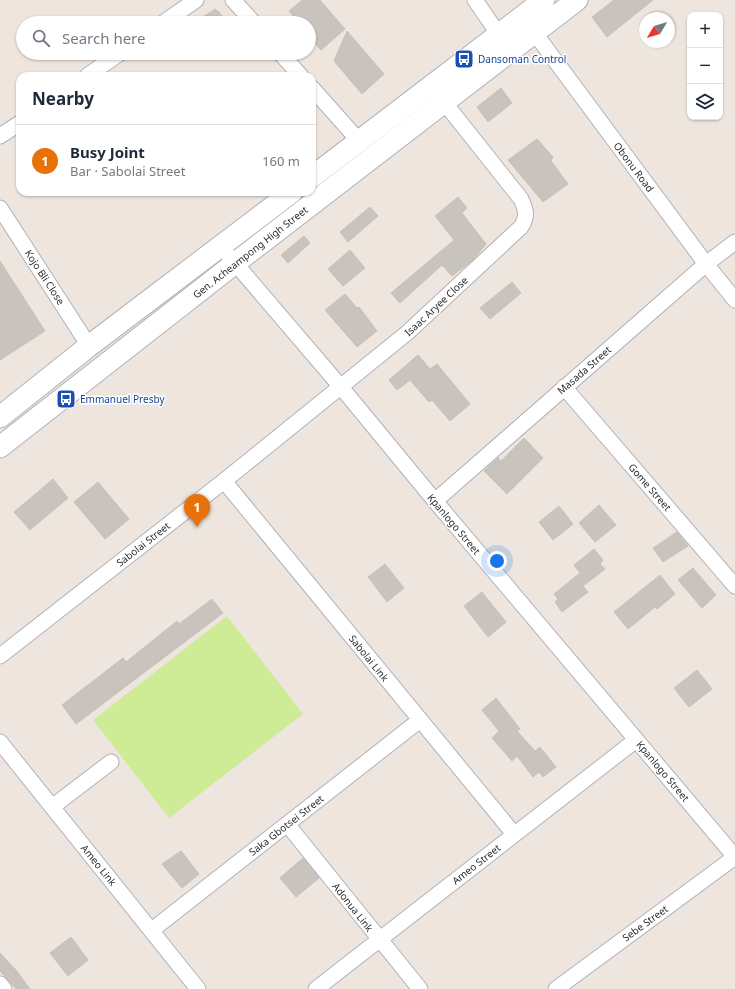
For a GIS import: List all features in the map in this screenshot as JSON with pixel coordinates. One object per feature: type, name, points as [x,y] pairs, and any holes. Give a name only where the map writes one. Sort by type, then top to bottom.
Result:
[{"type":"main road","points":[[316,174],[360,142],[544,0]]},
{"type":"main road","name":"Gen. Acheampong High Street","points":[[0,447],[234,264],[577,0]]},
{"type":"main road","points":[[0,417],[89,346],[287,196]]},
{"type":"street","points":[[173,16],[196,0]]},
{"type":"street","points":[[233,0],[248,16]]},
{"type":"street","points":[[475,0],[499,35]]},
{"type":"street","name":"Obonu Road","points":[[534,32],[706,264],[735,300]]},
{"type":"street","points":[[93,72],[110,60]]},
{"type":"street","points":[[286,60],[297,72]]},
{"type":"street","points":[[316,92],[360,142]]},
{"type":"street","name":"Isaac Aryee Close","points":[[341,387],[407,333],[521,227],[526,219],[527,211],[521,199],[444,102]]},
{"type":"street","points":[[0,136],[16,126]]},
{"type":"street","name":"Kojo Bli Close","points":[[0,208],[89,346]]},
{"type":"street","name":"Masada Street","points":[[435,501],[706,264],[735,242]]},
{"type":"street","name":"Kpanlogo Street","points":[[221,245],[234,264],[341,387],[435,501],[735,857]]},
{"type":"street","name":"Sabolai Street","points":[[0,656],[224,481],[341,387]]},
{"type":"street","name":"Gome Street","points":[[564,387],[735,586]]},
{"type":"street","name":"Sabolai Link","points":[[224,481],[514,834]]},
{"type":"street","name":"Saka Gbotsei Street","points":[[152,930],[420,720]]},
{"type":"street","name":"Ameo Street","points":[[316,989],[636,740]]},
{"type":"street","name":"Ameo Link","points":[[0,742],[198,989]]},
{"type":"street","points":[[52,807],[111,762]]},
{"type":"street","name":"Adonua Link","points":[[287,824],[420,989]]},
{"type":"street","name":"Sebe Street","points":[[556,989],[735,857]]},
{"type":"street","points":[[0,984],[4,989]]},
{"type":"green space","points":[[227,616],[303,714],[169,818],[93,720]]},
{"type":"building","points":[[302,0],[320,0],[345,29],[321,50],[316,45],[316,16],[293,16],[289,11]]},
{"type":"building","points":[[614,0],[653,0],[607,37],[592,17]]},
{"type":"building","points":[[215,9],[222,16],[204,16]]},
{"type":"building","points":[[347,31],[384,74],[362,94],[334,61]]},
{"type":"building","points":[[501,88],[512,103],[488,122],[477,107]]},
{"type":"building","points":[[537,139],[553,157],[551,161],[568,184],[543,202],[508,160]]},
{"type":"building","points":[[458,197],[467,208],[462,213],[486,244],[473,260],[452,276],[442,265],[400,303],[391,293],[454,240],[435,216]]},
{"type":"building","points":[[370,207],[378,216],[348,242],[340,232]]},
{"type":"building","points":[[304,236],[310,243],[288,263],[281,255]]},
{"type":"building","points":[[350,250],[365,268],[343,286],[328,269]]},
{"type":"building","points":[[0,261],[45,331],[0,360]]},
{"type":"building","points":[[512,282],[521,293],[490,319],[480,308]]},
{"type":"building","points":[[345,294],[357,308],[359,307],[377,331],[357,347],[325,310]]},
{"type":"building","points":[[418,355],[430,369],[437,364],[470,404],[450,421],[432,400],[429,402],[410,380],[397,390],[389,380]]},
{"type":"building","points":[[524,438],[543,458],[507,494],[484,471],[498,458],[501,461]]},
{"type":"building","points":[[53,479],[68,498],[30,530],[14,512]]},
{"type":"building","points":[[98,482],[129,519],[105,539],[74,502]]},
{"type":"building","points":[[599,505],[616,525],[595,542],[579,523]]},
{"type":"building","points":[[559,506],[573,524],[553,540],[539,522]]},
{"type":"building","points":[[677,532],[688,546],[663,562],[653,548]]},
{"type":"building","points":[[594,549],[603,560],[600,564],[605,569],[583,586],[588,592],[562,612],[555,602],[558,599],[554,594],[580,573],[574,565]]},
{"type":"building","points":[[385,564],[404,588],[387,602],[368,577]]},
{"type":"building","points":[[693,568],[716,595],[702,608],[678,580]]},
{"type":"building","points":[[660,575],[675,594],[657,609],[655,607],[628,629],[614,612]]},
{"type":"building","points":[[482,592],[506,622],[488,637],[464,606]]},
{"type":"building","points":[[212,599],[223,613],[76,724],[62,705],[123,658],[126,662],[177,621],[179,624]]},
{"type":"building","points":[[697,670],[712,689],[689,707],[674,688]]},
{"type":"building","points":[[496,698],[520,729],[517,731],[535,751],[540,747],[556,767],[543,777],[539,772],[533,777],[517,756],[512,761],[492,738],[499,731],[482,710]]},
{"type":"building","points":[[181,851],[199,874],[182,888],[162,864]]},
{"type":"building","points":[[303,858],[319,878],[296,897],[280,878]]},
{"type":"building","points":[[71,937],[88,960],[68,976],[50,953]]},
{"type":"building","points":[[0,953],[16,970],[30,989],[16,989],[0,971]]},
{"type":"place","name":"Dansoman Control","points":[[464,59]]},
{"type":"place","name":"Emmanuel Presby","points":[[66,399]]},
{"type":"place","name":"Busy Joint","points":[[197,527]]}]
